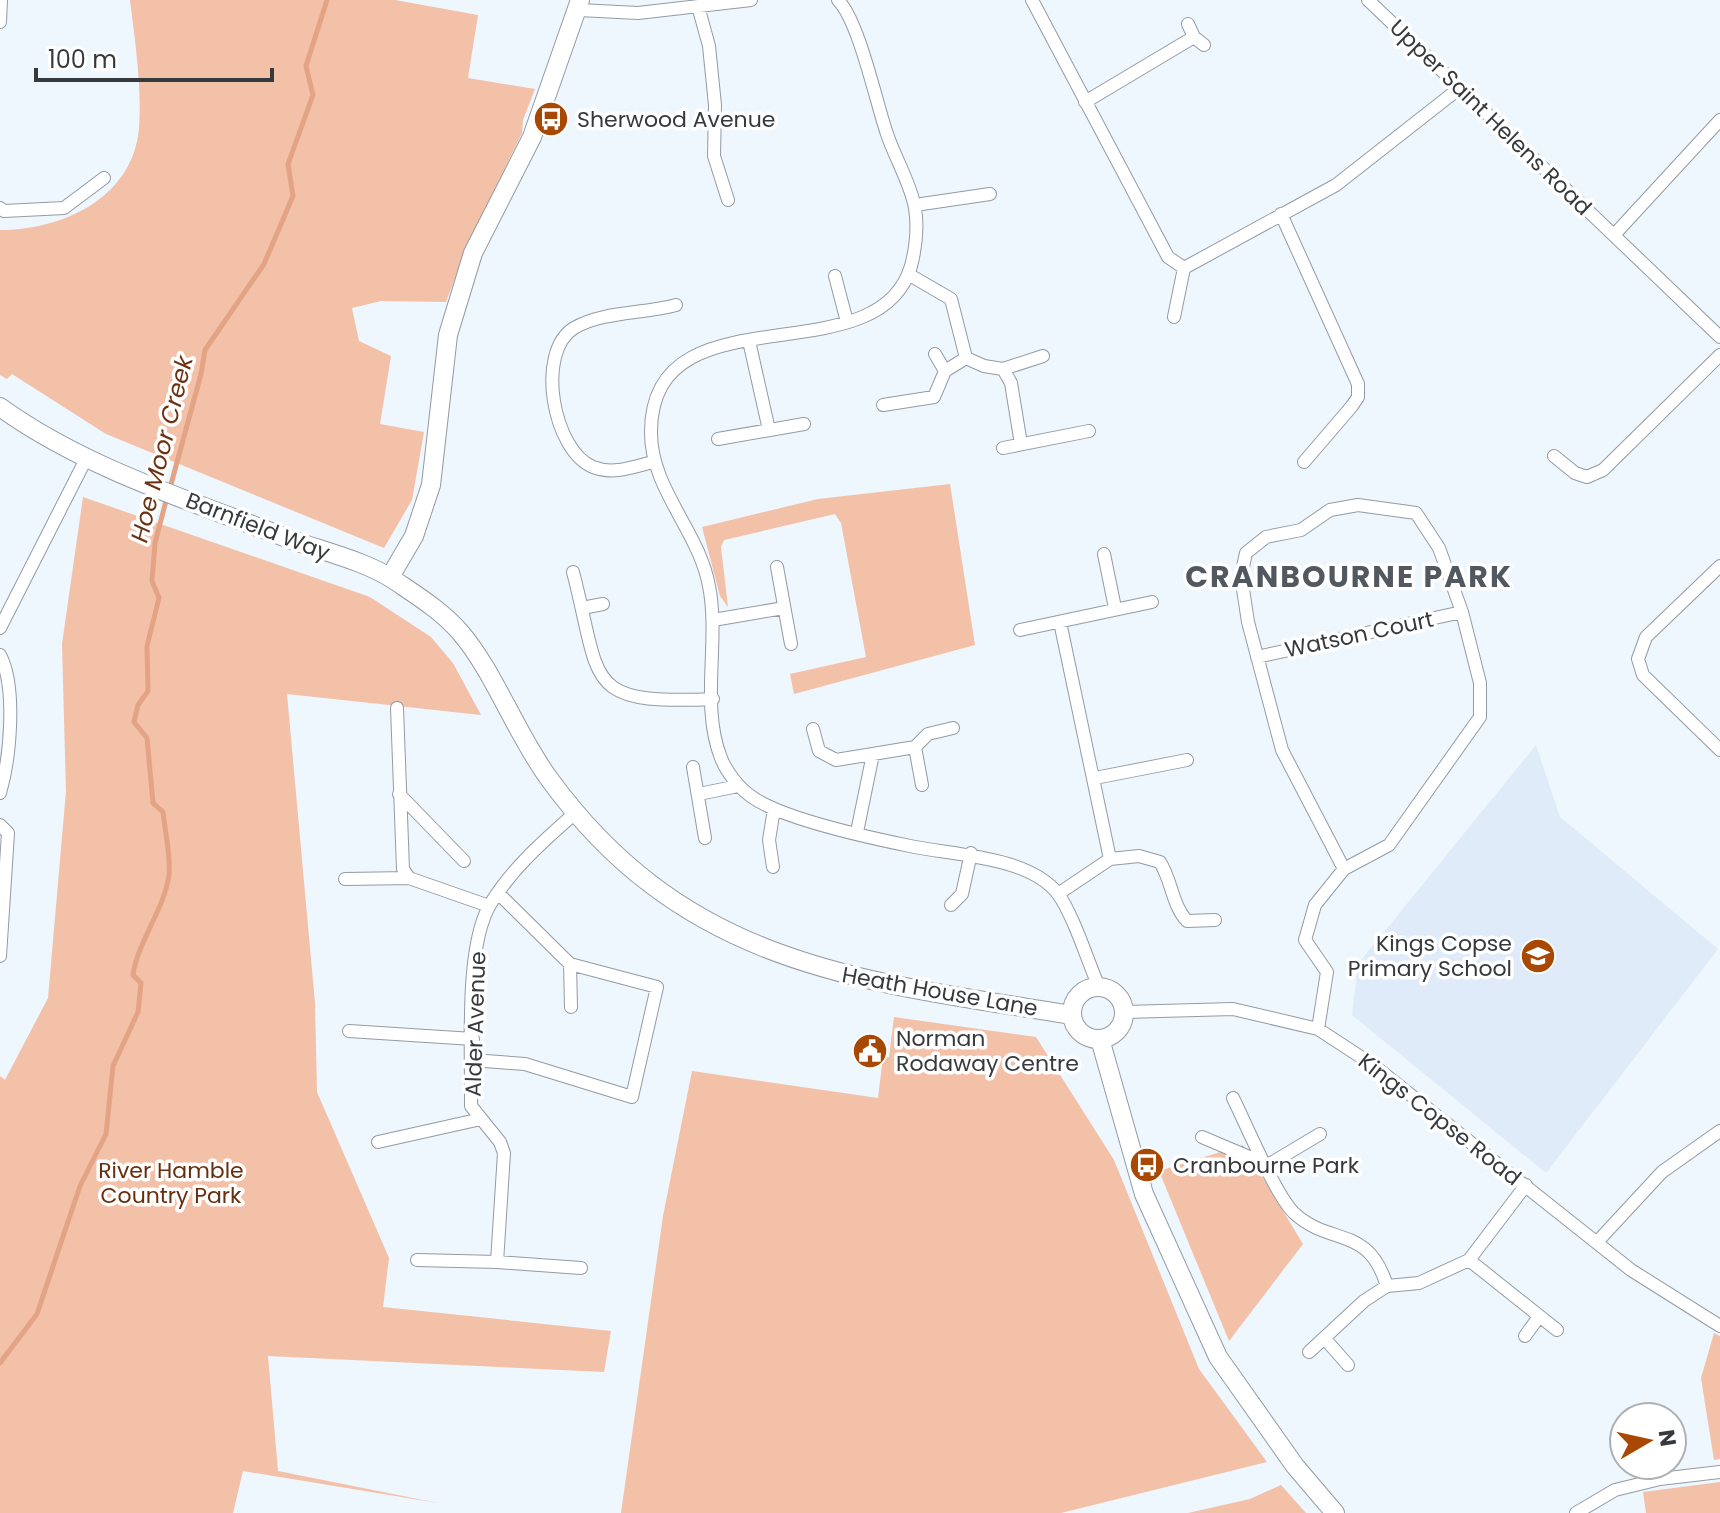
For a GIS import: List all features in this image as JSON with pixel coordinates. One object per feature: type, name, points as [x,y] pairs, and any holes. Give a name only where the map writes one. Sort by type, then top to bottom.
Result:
[{"type":"street","points":[[0,22],[1,0]]},
{"type":"street","points":[[390,577],[414,536],[431,485],[448,335],[473,253],[532,137],[580,5],[638,13],[751,0]]},
{"type":"street","points":[[838,0],[848,10],[871,88],[915,205],[917,229],[908,274],[886,304],[847,322],[708,348],[678,368],[657,399],[651,417],[653,462],[704,562],[713,620],[714,733],[721,760],[738,786],[774,809],[911,846],[971,853],[1039,879],[1058,894],[1099,987]]},
{"type":"street","points":[[1032,0],[1168,257],[1184,268]]},
{"type":"street","name":"Upper Saint Helens Road","points":[[1368,0],[1720,337]]},
{"type":"street","points":[[698,6],[709,46],[715,105],[714,156],[728,200]]},
{"type":"street","points":[[1085,102],[1199,41],[1188,24]]},
{"type":"street","points":[[1174,317],[1184,268],[1336,185],[1461,87]]},
{"type":"street","points":[[1614,235],[1720,120]]},
{"type":"street","points":[[0,208],[4,211],[64,208],[104,178]]},
{"type":"street","points":[[915,205],[990,194]]},
{"type":"street","points":[[1281,214],[1358,384],[1358,397],[1352,406],[1304,462]]},
{"type":"street","points":[[908,274],[951,299],[966,358]]},
{"type":"street","points":[[835,276],[847,322]]},
{"type":"street","points":[[653,462],[612,472],[584,462],[566,440],[559,421],[553,376],[562,340],[574,329],[596,320],[676,305]]},
{"type":"street","points":[[655,311],[657,326]]},
{"type":"street","points":[[749,341],[769,430]]},
{"type":"street","points":[[935,354],[945,371]]},
{"type":"street","points":[[1554,456],[1575,473],[1587,477],[1603,470],[1720,355]]},
{"type":"street","points":[[966,358],[984,366],[1003,369],[1043,356]]},
{"type":"street","points":[[883,405],[934,397],[945,371],[966,358]]},
{"type":"street","points":[[1003,369],[1011,383],[1021,444]]},
{"type":"street","name":"Barnfield Way","points":[[0,407],[92,460],[390,577]]},
{"type":"street","points":[[718,439],[804,424]]},
{"type":"street","points":[[1003,448],[1089,431]]},
{"type":"street","points":[[0,628],[92,460]]},
{"type":"street","points":[[1318,1029],[1327,972],[1305,940],[1315,905],[1344,869],[1389,845],[1480,717],[1480,683],[1462,612],[1439,548],[1416,513],[1358,505],[1330,510],[1301,530],[1266,537],[1246,553],[1241,576],[1257,657],[1282,750],[1344,869]]},
{"type":"street","points":[[1104,554],[1115,608]]},
{"type":"street","points":[[1720,566],[1646,637],[1638,659],[1643,675],[1720,750]]},
{"type":"street","points":[[777,567],[791,644]]},
{"type":"street","points":[[573,572],[594,664],[607,686],[624,696],[668,701],[713,699]]},
{"type":"street","name":"Heath House Lane","points":[[390,577],[460,632],[533,757],[575,813],[621,862],[693,914],[761,949],[869,982],[1072,1015]]},
{"type":"street","points":[[1020,630],[1152,602]]},
{"type":"street","points":[[582,608],[603,604]]},
{"type":"street","points":[[713,620],[784,608]]},
{"type":"street","name":"Watson Court","points":[[1257,657],[1462,612]]},
{"type":"street","points":[[1060,622],[1110,859]]},
{"type":"street","points":[[0,655],[6,666],[9,738],[0,793]]},
{"type":"street","points":[[397,708],[403,869],[409,878]]},
{"type":"street","points":[[813,729],[819,751],[836,760],[915,747],[928,734],[953,728]]},
{"type":"street","points":[[915,747],[922,785]]},
{"type":"street","points":[[857,832],[873,754]]},
{"type":"street","points":[[1095,778],[1187,760]]},
{"type":"street","points":[[693,767],[705,838]]},
{"type":"street","points":[[699,794],[738,786]]},
{"type":"street","points":[[399,794],[464,861]]},
{"type":"street","points":[[773,867],[769,840],[774,809]]},
{"type":"street","name":"Alder Avenue","points":[[497,1262],[504,1153],[471,1106],[474,957],[489,906],[498,893],[523,860],[575,813]]},
{"type":"street","points":[[0,825],[8,833],[9,856],[0,956]]},
{"type":"street","points":[[967,908],[962,894],[971,853]]},
{"type":"street","points":[[1058,894],[1110,859],[1139,856],[1160,862],[1171,879],[1178,911],[1187,921],[1215,920]]},
{"type":"street","points":[[345,879],[409,878],[489,906]]},
{"type":"street","points":[[472,1060],[525,1064],[632,1097],[657,987],[570,964],[498,893]]},
{"type":"street","points":[[951,905],[962,894]]},
{"type":"street","points":[[570,964],[571,1007]]},
{"type":"street","points":[[1099,987],[1115,993],[1124,1012],[1119,1029],[1100,1039],[1083,1034],[1072,1015],[1077,998],[1084,991],[1099,987]]},
{"type":"street","name":"Kings Copse Road","points":[[1124,1012],[1233,1009],[1318,1029],[1373,1065],[1631,1270],[1720,1326]]},
{"type":"street","points":[[349,1031],[473,1039]]},
{"type":"street","points":[[1100,1039],[1144,1194],[1218,1357],[1295,1466],[1335,1513]]},
{"type":"street","points":[[1233,1098],[1295,1213],[1361,1245],[1379,1261],[1387,1286]]},
{"type":"street","points":[[378,1142],[481,1119]]},
{"type":"street","points":[[1598,1241],[1662,1172],[1720,1131]]},
{"type":"street","points":[[1268,1165],[1320,1134]]},
{"type":"street","points":[[1202,1137],[1268,1165]]},
{"type":"street","points":[[1309,1352],[1326,1340],[1364,1301],[1387,1286],[1419,1283],[1469,1260],[1526,1185]]},
{"type":"street","points":[[417,1260],[581,1268]]},
{"type":"street","points":[[1469,1260],[1538,1318],[1557,1330]]},
{"type":"street","points":[[1525,1336],[1538,1318]]},
{"type":"street","points":[[1326,1340],[1348,1365]]},
{"type":"street","points":[[1576,1513],[1615,1490],[1660,1479],[1720,1472]]},
{"type":"shaded area","name":"Kings Copse Primary School","points":[[1536,745],[1560,817],[1718,949],[1546,1173],[1352,1015],[1358,964]]},
{"type":"green space","points":[[130,0],[395,0],[478,15],[468,78],[535,89],[523,120],[522,133],[467,246],[446,302],[381,301],[352,308],[359,341],[391,356],[380,424],[424,432],[412,500],[384,548],[106,434],[12,374],[7,379],[0,375],[0,230],[47,224],[90,206],[123,174],[134,153],[140,96]]},
{"type":"green space","points":[[950,484],[975,645],[794,694],[790,674],[866,657],[841,523],[835,514],[724,540],[721,547],[728,607],[720,596],[702,527],[818,499]]},
{"type":"green space","name":"River Hamble Country Park","points":[[83,497],[370,597],[431,637],[453,663],[481,715],[287,694],[315,1003],[317,1092],[389,1258],[383,1307],[611,1331],[604,1372],[268,1356],[278,1471],[438,1503],[243,1471],[233,1513],[0,1513],[0,1076],[5,1080],[48,998],[66,791],[62,644]]},
{"type":"green space","points":[[894,1017],[1036,1037],[1114,1160],[1199,1369],[1267,1462],[1061,1513],[621,1513],[663,1216],[692,1071],[878,1098],[883,1057],[889,1057]]},
{"type":"green space","points":[[1243,1145],[1303,1244],[1229,1341],[1159,1171]]},
{"type":"green space","points":[[1714,1333],[1720,1336],[1720,1459],[1714,1460],[1701,1378]]},
{"type":"green space","points":[[1720,1482],[1720,1513],[1646,1513],[1643,1492]]},
{"type":"green space","points":[[1281,1485],[1306,1513],[1188,1513],[1250,1499]]},
{"type":"waterway","name":"Hoe Moor Creek","points":[[170,488],[205,350],[264,264],[293,196],[288,164],[313,95],[306,66],[327,0]]},
{"type":"waterway","name":"Hoe Moor Creek","points":[[0,1363],[37,1314],[80,1186],[106,1134],[113,1066],[138,1012],[141,983],[133,975],[136,962],[162,901],[169,875],[163,812],[153,803],[147,738],[134,722],[138,705],[148,691],[147,646],[159,598],[152,581],[155,543],[167,497]]},
{"type":"place","name":"Sherwood Avenue","points":[[551,119]]},
{"type":"place","name":"Kings Copse Primary School","points":[[1538,956]]},
{"type":"place","name":"Norman Rodaway Centre","points":[[870,1051]]},
{"type":"place","name":"Cranbourne Park","points":[[1147,1165]]},
{"type":"district","name":"CRANBOURNE PARK","points":[[1349,577]]}]
